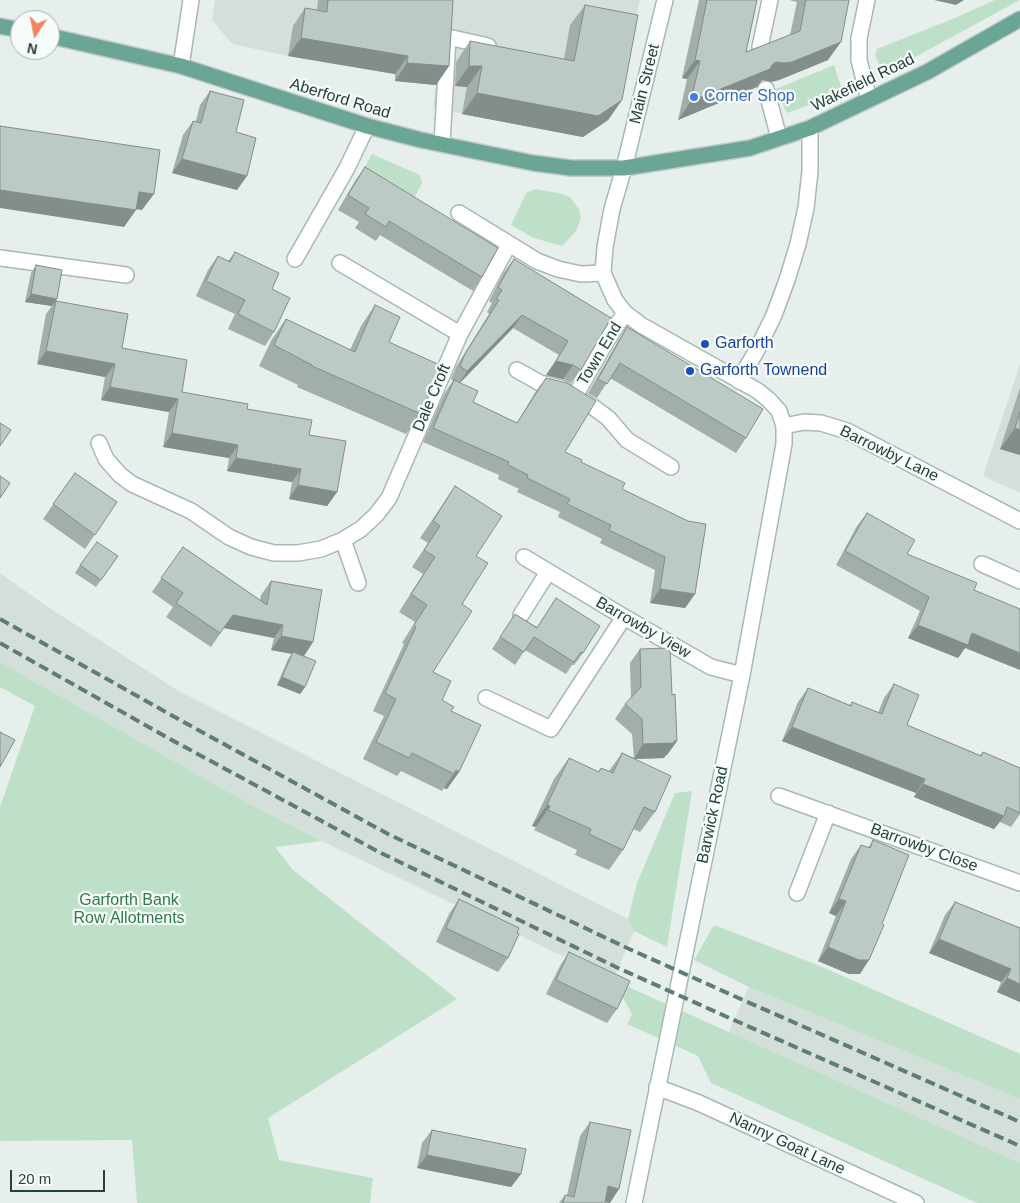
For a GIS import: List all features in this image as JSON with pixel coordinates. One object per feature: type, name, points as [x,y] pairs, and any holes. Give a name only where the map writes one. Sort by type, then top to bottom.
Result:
[{"type":"main road","name":"Wakefield Road","points":[[624,168],[750,148],[810,128],[926,72],[1020,19]]},
{"type":"main road","name":"Aberford Road","points":[[60,38],[181,66],[368,126],[442,144],[533,163],[571,168],[624,168]]},
{"type":"street","points":[[181,66],[191,0]]},
{"type":"street","name":"Main Street","points":[[624,168],[665,0]]},
{"type":"street","points":[[760,47],[770,0]]},
{"type":"street","points":[[866,0],[858,38],[858,60],[870,100]]},
{"type":"street","points":[[442,144],[448,37],[505,49]]},
{"type":"street","points":[[766,89],[779,138]]},
{"type":"street","points":[[295,259],[347,168],[368,126]]},
{"type":"street","points":[[739,381],[774,315],[798,244],[806,208],[810,171],[810,128]]},
{"type":"street","points":[[624,168],[607,232],[603,261],[603,273],[615,300],[625,313],[641,325],[770,400],[779,411],[784,426]]},
{"type":"street","points":[[459,213],[537,261],[558,269],[581,274],[603,273]]},
{"type":"street","name":"Dale Croft","points":[[99,443],[106,459],[120,475],[132,484],[190,511],[229,536],[251,547],[274,553],[298,553],[321,549],[343,540],[366,524],[389,498],[460,334],[508,244]]},
{"type":"street","points":[[0,258],[126,275]]},
{"type":"street","points":[[340,263],[460,334]]},
{"type":"street","name":"Town End","points":[[575,396],[625,313]]},
{"type":"street","name":"Town End","points":[[517,370],[540,383],[561,388],[575,396],[608,418],[627,440],[671,467]]},
{"type":"street","name":"Barrowby Lane","points":[[784,426],[804,422],[821,423],[847,431],[1020,521]]},
{"type":"street","name":"Barwick Road","points":[[634,1203],[742,675],[784,444],[784,426]]},
{"type":"street","points":[[343,540],[358,582]]},
{"type":"street","name":"Barrowby View","points":[[524,557],[711,667],[742,675]]},
{"type":"street","points":[[982,564],[1020,581]]},
{"type":"street","points":[[521,615],[548,572]]},
{"type":"street","points":[[486,698],[551,729],[624,617]]},
{"type":"street","name":"Barrowby Close","points":[[779,796],[1020,883]]},
{"type":"street","points":[[797,892],[828,813]]},
{"type":"street","name":"Nanny Goat Lane","points":[[657,1087],[699,1103],[916,1203]]},
{"type":"shaded area","points":[[215,0],[640,0],[632,37],[623,36],[608,120],[589,133],[576,136],[433,108],[436,85],[395,81],[395,73],[288,56],[232,44],[212,20]]},
{"type":"shaded area","points":[[1020,364],[1020,493],[983,476]]},
{"type":"shaded area","points":[[0,573],[45,605],[177,690],[628,919],[634,931],[613,980],[336,848],[248,803],[0,662]]},
{"type":"shaded area","points":[[749,987],[1020,1099],[1020,1163],[728,1033]]},
{"type":"green space","points":[[995,0],[1020,0],[895,68],[886,68],[879,64],[875,56],[877,49]]},
{"type":"green space","points":[[834,65],[841,87],[837,95],[787,113],[776,89]]},
{"type":"green space","points":[[372,154],[420,175],[422,183],[413,200],[363,170]]},
{"type":"green space","points":[[535,189],[570,197],[579,209],[581,217],[576,231],[562,246],[534,238],[511,225],[526,193]]},
{"type":"green space","name":"Garforth Bank Row Allotments","points":[[0,662],[248,803],[322,841],[275,847],[292,869],[457,999],[268,1118],[279,1160],[373,1178],[370,1203],[137,1203],[132,1140],[0,1141],[0,807],[35,706],[0,687]]},
{"type":"green space","points":[[692,791],[667,947],[634,931],[628,919],[637,883],[675,793]]},
{"type":"green space","points":[[714,925],[820,966],[1020,1054],[1020,1099],[749,987],[694,960]]},
{"type":"green space","points":[[613,980],[1020,1163],[1020,1203],[977,1203],[711,1083],[698,1056],[627,1024],[632,1014]]},
{"type":"building","points":[[328,0],[453,0],[449,66],[407,63],[408,56],[301,38],[305,8],[327,12]]},
{"type":"building","points":[[707,0],[757,0],[746,52],[800,31],[806,0],[849,0],[841,42],[792,62],[776,62],[770,69],[691,101],[700,61],[695,60]]},
{"type":"building","points":[[585,5],[638,15],[622,100],[598,116],[477,93],[482,66],[469,66],[470,41],[574,61]]},
{"type":"building","points":[[210,91],[244,100],[236,132],[256,138],[247,176],[182,159],[193,121],[201,123]]},
{"type":"building","points":[[0,126],[160,150],[154,194],[139,192],[136,210],[0,190]]},
{"type":"building","points":[[365,167],[498,248],[482,277],[389,221],[386,227],[365,214],[369,208],[348,195]]},
{"type":"building","points":[[235,252],[279,273],[272,289],[290,298],[274,332],[238,314],[245,300],[206,281],[218,256],[230,262]]},
{"type":"building","points":[[514,259],[611,318],[581,370],[573,365],[556,361],[568,341],[522,315],[467,371],[460,366],[465,354],[499,300],[496,299],[502,290],[498,287]]},
{"type":"building","points":[[36,265],[62,270],[57,299],[31,294]]},
{"type":"building","points":[[56,301],[128,314],[122,348],[187,360],[182,392],[248,404],[247,409],[312,420],[309,435],[346,441],[337,492],[298,485],[301,469],[236,458],[238,445],[172,433],[178,399],[110,387],[115,364],[46,351]]},
{"type":"building","points":[[375,305],[400,317],[389,342],[442,366],[421,414],[312,366],[274,345],[286,319],[355,352]]},
{"type":"building","points":[[627,327],[763,409],[746,438],[620,363],[607,384],[598,379]]},
{"type":"building","points":[[546,378],[567,383],[596,401],[565,452],[582,460],[581,462],[625,483],[622,489],[688,521],[706,524],[695,594],[660,589],[665,557],[609,530],[611,525],[567,504],[570,499],[527,478],[528,475],[508,465],[509,462],[433,428],[454,380],[478,391],[473,402],[517,423]]},
{"type":"building","points":[[1020,412],[1020,430],[1015,428]]},
{"type":"building","points":[[0,423],[11,430],[0,446]]},
{"type":"building","points":[[75,473],[117,502],[95,535],[53,504]]},
{"type":"building","points":[[0,476],[10,483],[0,498]]},
{"type":"building","points":[[455,486],[502,516],[476,556],[488,563],[462,604],[472,611],[433,672],[451,681],[442,700],[454,707],[451,711],[481,725],[459,772],[456,770],[454,774],[412,753],[409,758],[376,742],[396,699],[385,693],[416,627],[414,625],[427,605],[411,594],[435,557],[424,550],[440,526],[433,521]]},
{"type":"building","points":[[867,513],[915,540],[907,554],[977,583],[974,590],[1020,609],[1020,653],[972,633],[968,645],[918,625],[929,597],[845,551]]},
{"type":"building","points":[[97,542],[118,556],[101,580],[80,565]]},
{"type":"building","points":[[183,547],[267,605],[271,581],[322,590],[313,642],[281,636],[283,625],[233,615],[220,633],[176,603],[183,593],[161,578]]},
{"type":"building","points":[[556,598],[600,626],[583,653],[581,652],[574,662],[534,637],[524,652],[500,637],[515,614],[537,628]]},
{"type":"building","points":[[670,648],[672,695],[675,694],[677,741],[674,741],[674,743],[643,744],[642,719],[625,704],[641,687],[640,649]]},
{"type":"building","points":[[293,652],[316,661],[305,687],[282,677]]},
{"type":"building","points":[[894,684],[919,695],[907,725],[981,756],[983,752],[1020,768],[1020,813],[1007,807],[1004,816],[923,784],[925,779],[792,727],[808,688],[851,706],[852,702],[882,714]]},
{"type":"building","points":[[0,732],[15,740],[0,767]]},
{"type":"building","points":[[622,753],[671,776],[655,812],[644,807],[623,850],[589,834],[591,829],[548,810],[550,806],[547,805],[569,758],[599,772],[601,768],[613,773]]},
{"type":"building","points":[[873,840],[909,855],[882,924],[884,925],[869,960],[859,960],[828,947],[846,901],[839,899],[861,845],[870,848]]},
{"type":"building","points":[[459,899],[519,928],[517,933],[519,934],[508,958],[446,928]]},
{"type":"building","points":[[955,902],[1020,928],[1020,984],[1007,978],[1011,969],[939,939]]},
{"type":"building","points":[[569,952],[630,981],[617,1009],[556,980]]},
{"type":"building","points":[[590,1122],[631,1130],[619,1189],[608,1186],[605,1203],[563,1203],[565,1195],[574,1197]]},
{"type":"building","points":[[432,1130],[526,1149],[521,1174],[427,1155]]},
{"type":"railway","points":[[0,619],[388,834],[627,948],[1020,1122]]},
{"type":"railway","points":[[0,643],[170,739],[379,852],[618,968],[1020,1146]]},
{"type":"place","name":"Corner Shop","points":[[694,97]]},
{"type":"place","name":"Garforth","points":[[705,344]]},
{"type":"place","name":"Garforth Townend","points":[[690,371]]}]
